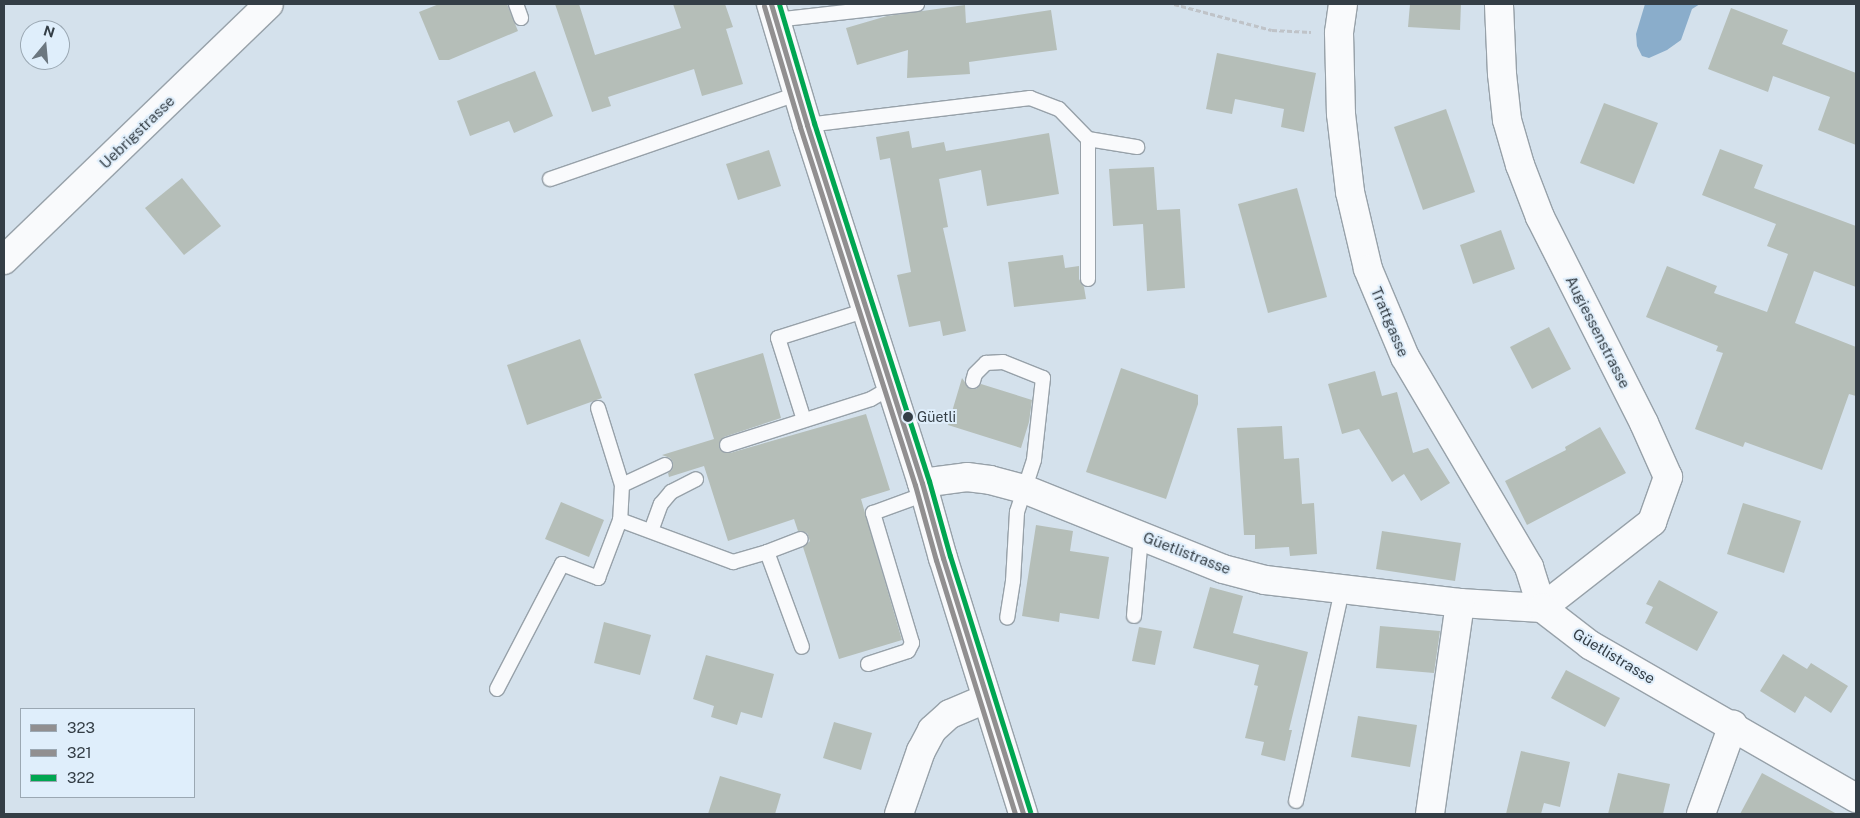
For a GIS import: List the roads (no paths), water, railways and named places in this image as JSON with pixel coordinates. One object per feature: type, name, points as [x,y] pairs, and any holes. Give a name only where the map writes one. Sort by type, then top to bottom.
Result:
[{"type":"street","name":"Uebrigstrasse","points":[[4,260],[269,4]]},
{"type":"street","name":"Trattgasse","points":[[1343,4],[1339,34],[1341,114],[1350,192],[1368,269],[1405,357],[1529,567],[1542,608]]},
{"type":"street","name":"Augiessenstrasse","points":[[1499,4],[1502,74],[1507,120],[1520,164],[1540,216],[1644,423],[1668,477],[1652,522],[1542,608]]},
{"type":"street","points":[[773,12],[797,94],[924,488],[986,699],[1023,814]]},
{"type":"street","name":"Güetlistrasse","points":[[924,488],[967,477],[1024,489],[1224,569],[1265,580],[1460,603],[1542,608],[1590,645],[1856,798]]},
{"type":"street","points":[[1430,814],[1460,603]]},
{"type":"street","points":[[899,814],[921,751],[932,730],[950,714],[986,699]]},
{"type":"street","points":[[1701,814],[1733,726]]},
{"type":"lane","points":[[516,4],[521,18]]},
{"type":"lane","points":[[773,12],[917,4]]},
{"type":"lane","points":[[550,179],[797,94]]},
{"type":"lane","points":[[807,125],[1030,98],[1059,108],[1088,139],[1137,148]]},
{"type":"lane","points":[[1088,139],[1088,279]]},
{"type":"lane","points":[[804,420],[778,338],[867,310]]},
{"type":"lane","points":[[973,381],[975,374],[986,363],[1003,362],[1043,378],[1034,460],[1017,512],[1013,581],[1007,618]]},
{"type":"lane","points":[[727,445],[871,399],[892,387]]},
{"type":"lane","points":[[497,690],[562,564],[598,578],[620,520],[622,485],[598,408]]},
{"type":"lane","points":[[622,485],[665,465]]},
{"type":"lane","points":[[651,531],[661,504],[671,492],[696,479]]},
{"type":"lane","points":[[868,664],[908,651],[912,643],[870,514],[924,488]]},
{"type":"lane","points":[[620,520],[733,562],[801,539]]},
{"type":"lane","points":[[1134,616],[1141,536]]},
{"type":"lane","points":[[767,552],[802,646]]},
{"type":"lane","points":[[1296,801],[1342,590]]},
{"type":"water","points":[[1645,4],[1700,4],[1692,9],[1681,40],[1667,50],[1649,58],[1642,56],[1637,46],[1636,34]]},
{"type":"place","name":"Güetli","points":[[908,417]]}]
